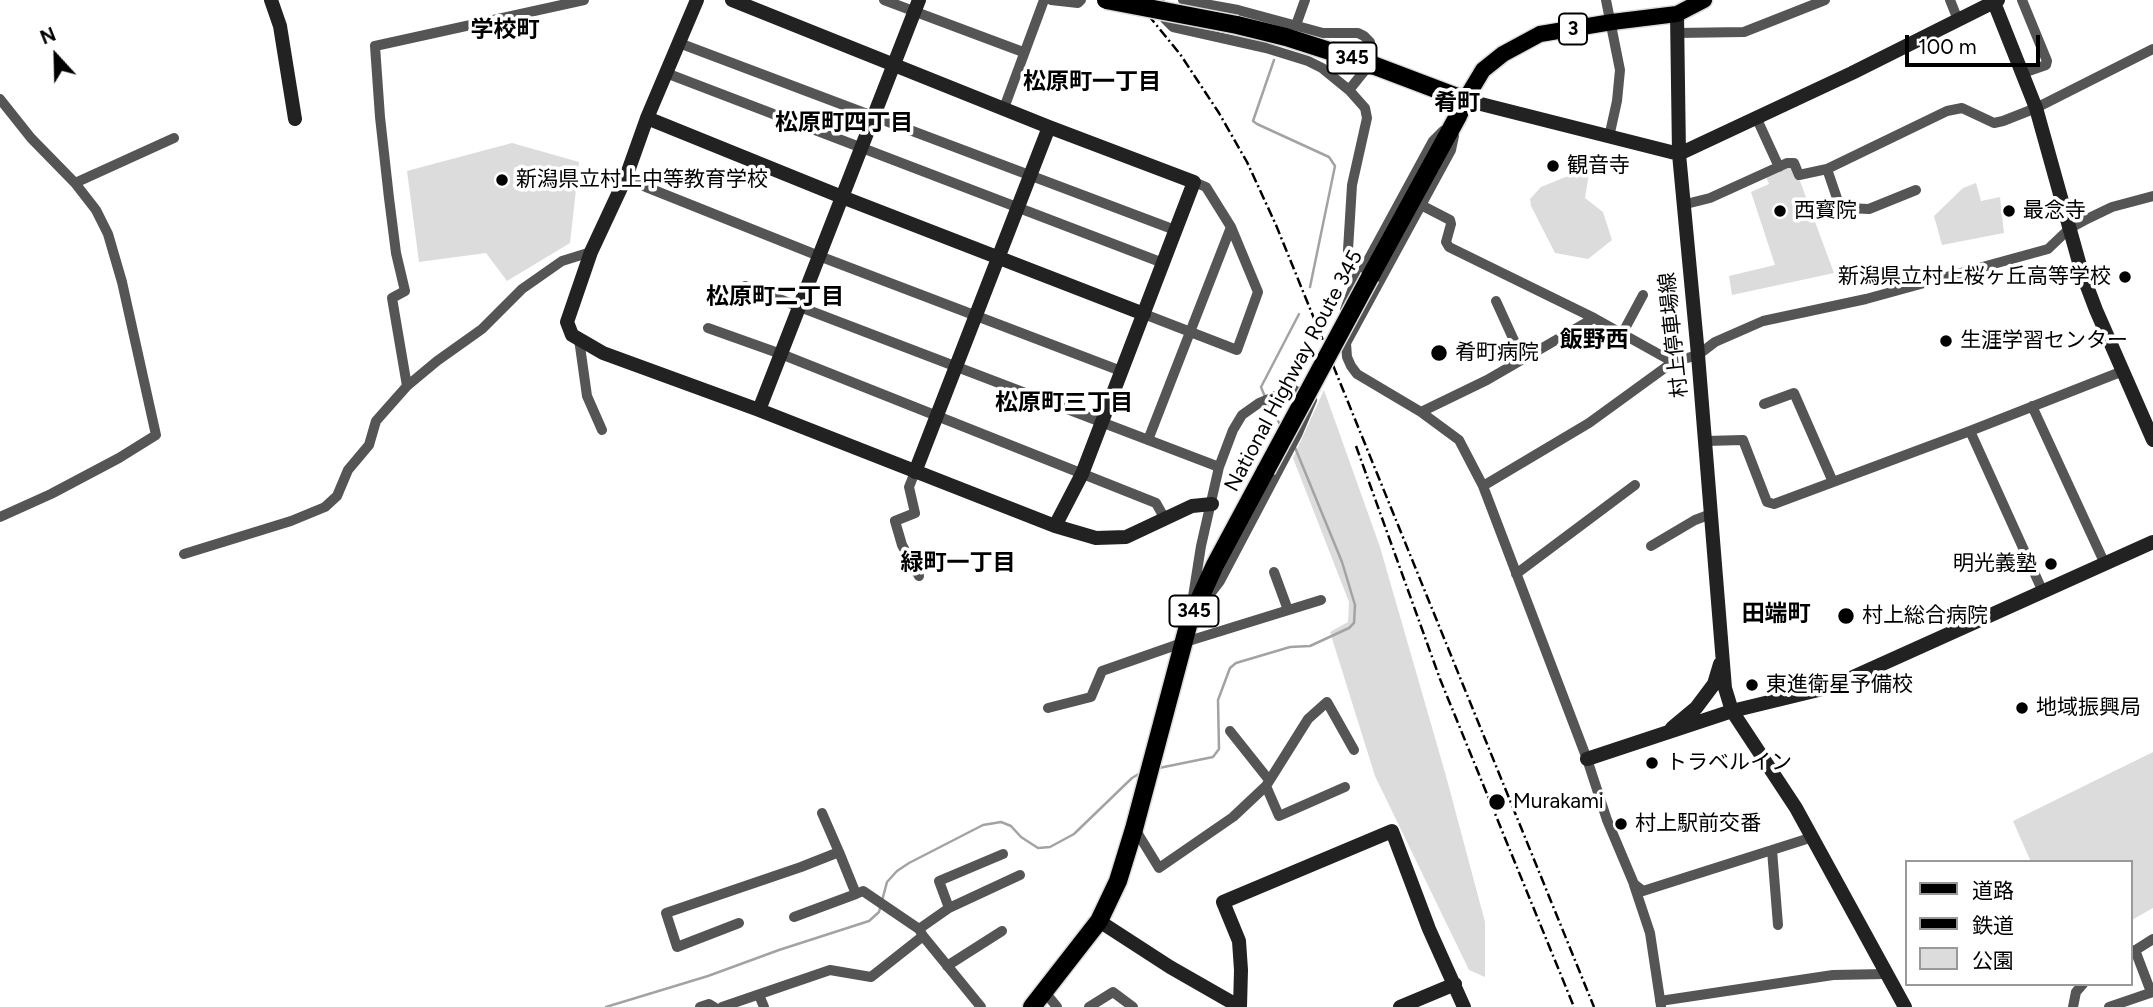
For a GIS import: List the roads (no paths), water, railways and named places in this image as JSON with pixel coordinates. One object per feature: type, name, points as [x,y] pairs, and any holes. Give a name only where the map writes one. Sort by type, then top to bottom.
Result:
[{"type":"highway","name":"345","points":[[1106,0],[1286,37],[1370,64],[1461,108]]},
{"type":"highway","name":"National Highway Route 345","points":[[1032,1007],[1099,921],[1124,866],[1182,643],[1215,565],[1461,108]]},
{"type":"main road","name":"3","points":[[1461,108],[1483,71],[1503,54],[1540,34],[1677,14],[1704,0]]},
{"type":"street","points":[[271,0],[280,26],[295,118]]},
{"type":"street","points":[[407,386],[392,298],[405,292],[396,253],[380,117],[375,46],[584,0]]},
{"type":"street","points":[[697,0],[647,118],[626,177],[592,252],[567,322],[572,335],[603,353],[759,410],[1055,526],[1096,538],[1126,537],[1192,506],[1212,505]]},
{"type":"street","points":[[647,118],[842,197],[1237,350],[1258,292],[1231,227],[1206,187],[732,0]]},
{"type":"street","points":[[884,0],[917,6],[1023,52]]},
{"type":"street","points":[[1004,108],[1044,0]]},
{"type":"street","points":[[1051,0],[1078,3],[1081,0]]},
{"type":"street","points":[[1158,0],[1165,19],[1173,27],[1255,45],[1308,61],[1322,68],[1349,90],[1365,108],[1368,115],[1352,185],[1348,250],[1353,288]]},
{"type":"street","points":[[1183,0],[1238,10],[1324,33],[1358,33],[1364,36],[1370,42],[1370,64],[1349,90]]},
{"type":"street","points":[[1296,25],[1305,0]]},
{"type":"street","points":[[1606,0],[1620,70],[1620,84],[1609,137]]},
{"type":"street","points":[[1677,33],[1744,32],[1825,0]]},
{"type":"street","points":[[1950,0],[1958,20]]},
{"type":"street","points":[[2022,0],[2047,61],[2046,65],[2023,73]]},
{"type":"street","points":[[1461,108],[1679,153],[1852,73],[1995,1],[2036,108],[2082,273],[2153,440]]},
{"type":"street","points":[[759,410],[917,6]]},
{"type":"street","name":"村上停車場線","points":[[1677,14],[1682,205],[1706,441],[1725,688],[1732,711]]},
{"type":"street","points":[[679,43],[1175,230]]},
{"type":"street","points":[[1682,205],[1710,198],[1787,163],[1794,163],[1799,175],[1827,169],[1947,111],[1962,108],[1994,123],[2003,121],[2036,108],[2153,49]]},
{"type":"street","points":[[666,73],[1163,263]]},
{"type":"street","points":[[0,99],[31,138],[75,183],[96,210],[108,234],[128,307],[156,435],[51,494],[0,517]]},
{"type":"street","points":[[1346,343],[1451,150],[1461,108]]},
{"type":"street","points":[[1461,108],[1433,141],[1353,288],[1345,307],[1347,357],[1357,374],[1421,412],[1459,440],[1483,486],[1587,759],[1607,820],[1634,884],[1650,933],[1661,1004],[1833,975],[1885,974]]},
{"type":"street","points":[[1756,117],[1779,167]]},
{"type":"street","points":[[919,576],[902,545],[895,521],[915,513],[909,487],[1049,127]]},
{"type":"street","points":[[75,183],[174,138]]},
{"type":"street","points":[[1827,169],[1841,210],[1868,209],[1916,190]]},
{"type":"street","points":[[626,177],[819,256],[1121,371]]},
{"type":"street","points":[[1055,526],[1082,474],[1195,181]]},
{"type":"street","points":[[1483,486],[1590,423],[1673,362],[1698,355],[1715,342],[1763,321],[1866,299],[2048,250],[2070,229],[2112,207],[2153,196]]},
{"type":"street","points":[[1421,205],[1451,220],[1446,242],[1449,247],[1594,318],[1673,362]]},
{"type":"street","points":[[1148,440],[1231,227]]},
{"type":"street","points":[[184,554],[291,521],[325,507],[337,496],[348,470],[369,445],[376,421],[407,386],[437,360],[482,328],[522,289],[562,261],[592,252]]},
{"type":"street","points":[[746,286],[1219,467]]},
{"type":"street","points":[[1622,334],[1643,295]]},
{"type":"street","points":[[1496,301],[1522,358]]},
{"type":"street","points":[[1421,412],[1487,380],[1594,318]]},
{"type":"street","points":[[708,328],[781,354],[1156,503],[1166,519]]},
{"type":"street","points":[[579,339],[587,396],[602,430]]},
{"type":"street","points":[[1706,441],[1743,440],[1767,502],[1774,503],[2123,371]]},
{"type":"street","points":[[1292,389],[1312,400],[1297,435],[1220,581],[1189,622],[1201,546],[1219,467],[1233,430],[1242,415],[1259,403],[1292,389]]},
{"type":"street","points":[[1764,404],[1794,393],[1833,482]]},
{"type":"street","points":[[2032,406],[2105,564]]},
{"type":"street","points":[[1970,431],[2043,592]]},
{"type":"street","points":[[1516,574],[1635,485]]},
{"type":"street","points":[[1651,546],[1695,520],[1712,514]]},
{"type":"street","points":[[1587,759],[1732,711],[1831,687],[2153,542]]},
{"type":"street","points":[[1274,572],[1288,610]]},
{"type":"street","points":[[1048,708],[1091,697],[1102,671],[1321,600]]},
{"type":"street","points":[[1666,733],[1696,708],[1714,684],[1723,654]]},
{"type":"street","points":[[1134,829],[1159,869],[1233,817],[1268,783],[1307,719],[1327,702],[1354,750]]},
{"type":"street","points":[[1732,711],[1813,837],[1905,1007]]},
{"type":"street","points":[[1230,731],[1268,783],[1279,817],[1345,787]]},
{"type":"street","points":[[822,813],[856,894]]},
{"type":"street","points":[[1099,921],[1170,967],[1240,1007],[1239,941],[1223,902],[1392,831],[1429,929],[1464,1007]]},
{"type":"street","points":[[1634,884],[1643,891],[1813,837]]},
{"type":"street","points":[[1772,850],[1778,925]]},
{"type":"street","points":[[739,923],[677,947],[666,913],[839,852]]},
{"type":"street","points":[[949,908],[939,881],[1003,854]]},
{"type":"street","points":[[722,1007],[830,970],[871,977],[949,908],[1020,875]]},
{"type":"street","points":[[794,917],[863,891],[921,933],[981,1007]]},
{"type":"street","points":[[947,965],[1002,931]]},
{"type":"street","points":[[2109,1007],[2152,992],[2133,952],[2153,939]]},
{"type":"street","points":[[1399,1007],[1455,984]]},
{"type":"street","points":[[2073,1007],[2076,992],[2081,986]]},
{"type":"street","points":[[1044,991],[1057,1007]]},
{"type":"street","points":[[1089,1007],[1112,992],[1133,1007]]},
{"type":"street","points":[[759,995],[764,1007]]},
{"type":"street","points":[[700,1007],[709,1004],[714,1007]]},
{"type":"waterway","points":[[1274,60],[1253,121],[1329,157],[1335,166],[1310,287]]},
{"type":"waterway","points":[[1265,397],[1261,387],[1299,314]]},
{"type":"waterway","points":[[1268,403],[1282,428]]},
{"type":"waterway","points":[[1159,768],[1213,757],[1219,749],[1218,700],[1230,668],[1236,663],[1290,647],[1310,646],[1349,628],[1354,623],[1355,605],[1342,562],[1294,445]]},
{"type":"waterway","points":[[606,1007],[708,976],[869,921],[879,912],[887,882],[897,871],[983,825],[1001,822],[1011,826],[1021,837],[1038,848],[1050,847],[1074,834],[1132,778],[1142,772]]},
{"type":"railway","points":[[1136,0],[1180,54],[1219,113],[1247,162],[1276,225],[1594,1007]]},
{"type":"railway","points":[[1356,446],[1440,679],[1574,1007]]},
{"type":"place","name":"観音寺","points":[[1553,166]]},
{"type":"place","name":"新潟県立村上中等教育学校","points":[[502,180]]},
{"type":"place","name":"西寳院","points":[[1780,211]]},
{"type":"place","name":"最念寺","points":[[2009,211]]},
{"type":"place","name":"新潟県立村上桜ヶ丘高等学校","points":[[2125,277]]},
{"type":"place","name":"生涯学習センター","points":[[1946,341]]},
{"type":"place","name":"肴町病院","points":[[1439,353]]},
{"type":"place","name":"明光義塾","points":[[2051,564]]},
{"type":"place","name":"村上総合病院","points":[[1846,616]]},
{"type":"place","name":"東進衛星予備校","points":[[1752,685]]},
{"type":"place","name":"地域振興局","points":[[2022,708]]},
{"type":"place","name":"トラベルイン","points":[[1652,763]]},
{"type":"place","name":"Murakami","points":[[1497,802]]},
{"type":"place","name":"村上駅前交番","points":[[1621,824]]},
{"type":"district","name":"学校町","points":[[505,30]]},
{"type":"district","name":"松原町一丁目","points":[[1092,82]]},
{"type":"district","name":"肴町","points":[[1457,103]]},
{"type":"district","name":"松原町四丁目","points":[[844,123]]},
{"type":"district","name":"松原町二丁目","points":[[775,297]]},
{"type":"district","name":"飯野西","points":[[1594,340]]},
{"type":"district","name":"松原町三丁目","points":[[1064,403]]},
{"type":"district","name":"緑町一丁目","points":[[958,563]]},
{"type":"district","name":"田端町","points":[[1776,614]]}]
